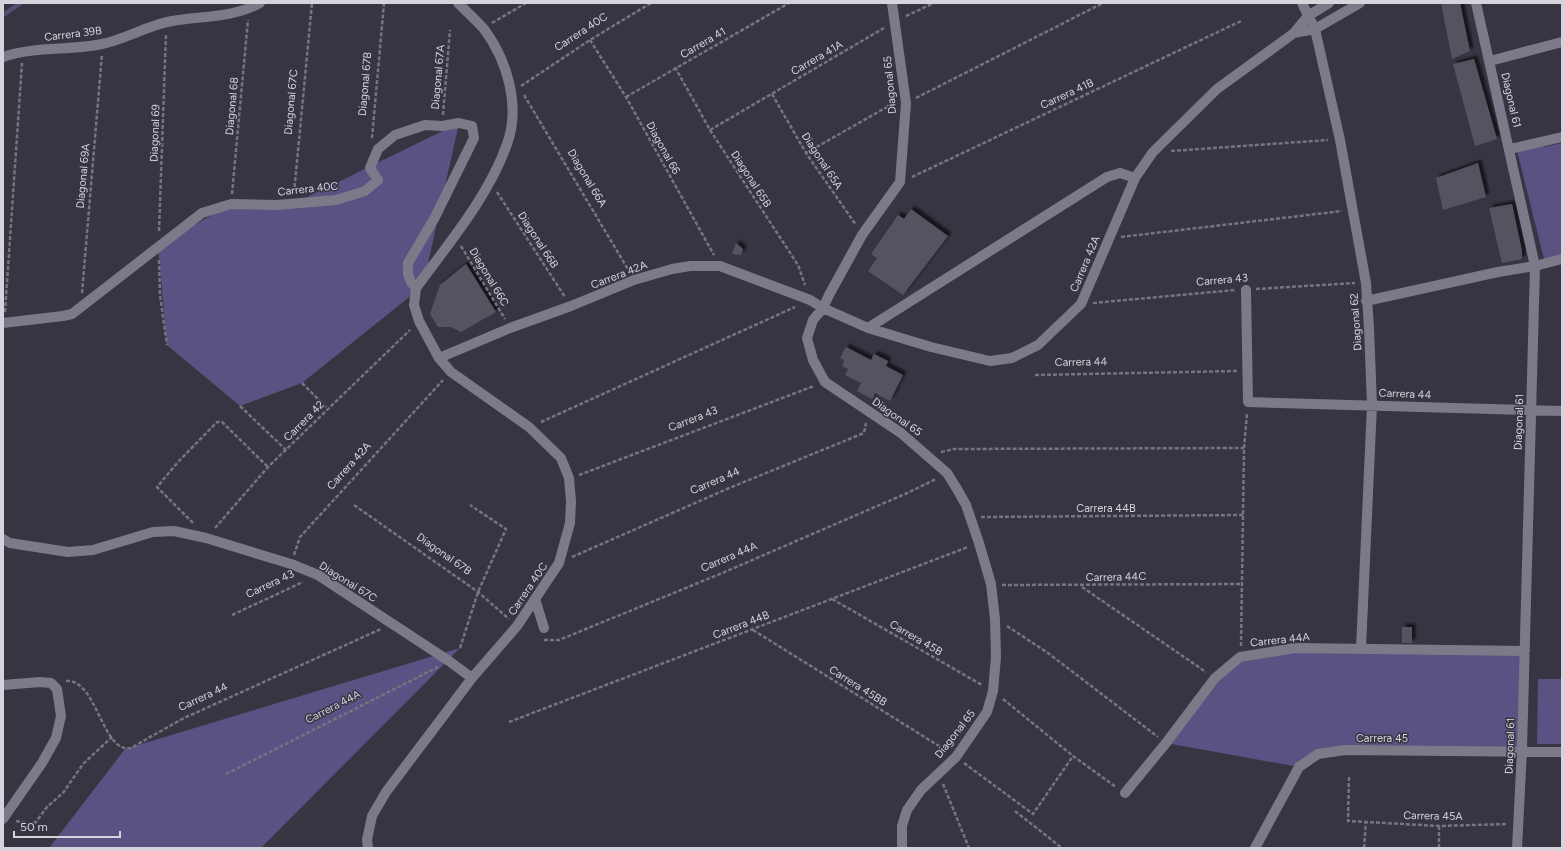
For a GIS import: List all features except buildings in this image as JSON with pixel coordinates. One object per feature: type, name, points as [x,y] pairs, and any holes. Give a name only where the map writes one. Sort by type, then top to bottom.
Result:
[{"type":"street","name":"Carrera 39B","points":[[3,57],[23,52],[103,44],[167,22],[234,14],[249,9],[260,3]]},
{"type":"street","points":[[416,288],[455,235],[491,182],[508,143],[512,116],[515,90],[484,29],[458,3]]},
{"type":"street","name":"Diagonal 65","points":[[892,3],[896,21],[906,103],[900,182],[862,235],[829,294],[824,308],[813,320],[807,338],[814,360],[825,382],[869,413],[901,433],[947,473],[957,488],[970,517],[991,584],[995,618],[996,657],[993,691],[987,712],[956,757],[921,790],[907,810],[902,826],[902,848]]},
{"type":"street","name":"Diagonal 62","points":[[1302,3],[1315,29],[1340,140],[1366,283],[1372,405],[1361,648]]},
{"type":"street","name":"Carrera 42A","points":[[439,358],[510,328],[571,306],[634,280],[672,269],[690,266],[720,266],[810,300],[868,328],[931,347],[990,361],[1012,358],[1038,345],[1081,304],[1135,178],[1153,152],[1217,89],[1294,33],[1308,16],[1329,3]]},
{"type":"street","name":"Carrera 42A","points":[[1294,33],[1315,29],[1360,3]]},
{"type":"street","name":"Diagonal 61","points":[[1476,3],[1510,149],[1535,266],[1522,750],[1517,848]]},
{"type":"street","points":[[1490,61],[1562,42]]},
{"type":"street","name":"Carrera 40C","points":[[4,322],[63,316],[80,309],[158,246],[202,213],[231,204],[293,204],[336,200],[365,191],[378,180],[370,168],[378,149],[395,135],[425,125],[442,126],[459,123],[472,126],[474,138],[434,219],[408,263],[410,278],[416,288],[414,305],[419,321],[439,358],[451,372],[529,427],[561,458],[570,478],[570,523],[559,563],[517,626],[472,678],[386,792],[372,816],[367,840],[368,848]]},
{"type":"street","points":[[1510,149],[1562,137]]},
{"type":"street","points":[[868,328],[1107,177],[1120,173],[1135,178]]},
{"type":"street","points":[[1366,301],[1562,259]]},
{"type":"street","points":[[1246,290],[1248,402]]},
{"type":"street","name":"Carrera 44","points":[[1248,402],[1562,411]]},
{"type":"street","name":"Diagonal 67C","points":[[3,539],[10,543],[68,552],[93,550],[153,532],[174,531],[206,538],[291,564],[318,575],[449,661],[472,678]]},
{"type":"street","points":[[535,599],[544,628]]},
{"type":"street","name":"Carrera 44A","points":[[1125,793],[1166,743],[1215,678],[1240,657],[1295,648],[1525,651]]},
{"type":"street","points":[[3,685],[52,682],[57,690],[61,716],[56,738],[42,763],[4,817]]},
{"type":"street","name":"Carrera 45","points":[[1255,848],[1300,766],[1318,754],[1345,750],[1522,750],[1562,752]]},
{"type":"path","name":"Diagonal 67C","points":[[293,204],[312,3]]},
{"type":"path","name":"Diagonal 67B","points":[[372,144],[384,3]]},
{"type":"path","points":[[484,29],[526,3]]},
{"type":"path","name":"Carrera 40C","points":[[515,90],[590,40],[651,3]]},
{"type":"path","name":"Carrera 41","points":[[626,97],[789,3]]},
{"type":"path","name":"Carrera 41A","points":[[710,130],[896,21],[934,3]]},
{"type":"path","points":[[806,153],[895,102],[906,103],[1103,3]]},
{"type":"path","name":"Diagonal 68","points":[[231,204],[249,9]]},
{"type":"path","name":"Carrera 41B","points":[[900,182],[1241,21]]},
{"type":"path","name":"Diagonal 69","points":[[167,22],[158,246],[160,295],[167,345]]},
{"type":"path","name":"Diagonal 67A","points":[[442,126],[450,30]]},
{"type":"path","name":"Diagonal 66","points":[[590,40],[626,97],[720,266]]},
{"type":"path","name":"Diagonal 69A","points":[[80,309],[103,44]]},
{"type":"path","points":[[4,322],[23,52]]},
{"type":"path","name":"Diagonal 65B","points":[[676,67],[710,130],[798,265],[810,300]]},
{"type":"path","name":"Diagonal 66A","points":[[515,90],[634,280]]},
{"type":"path","name":"Diagonal 65A","points":[[772,94],[806,153],[862,235]]},
{"type":"path","points":[[1153,152],[1340,140]]},
{"type":"path","name":"Diagonal 66B","points":[[491,182],[571,306]]},
{"type":"path","points":[[1109,239],[1353,210]]},
{"type":"path","name":"Diagonal 66C","points":[[455,235],[510,328]]},
{"type":"path","name":"Carrera 43","points":[[1081,304],[1246,290],[1366,283]]},
{"type":"path","points":[[529,427],[810,300]]},
{"type":"path","name":"Carrera 42","points":[[206,538],[268,467],[327,408],[419,321]]},
{"type":"path","name":"Carrera 44","points":[[1035,375],[1248,370]]},
{"type":"path","name":"Carrera 42A","points":[[291,564],[300,537],[451,372]]},
{"type":"path","name":"Carrera 43","points":[[570,478],[825,382]]},
{"type":"path","points":[[302,383],[327,408]]},
{"type":"path","points":[[1240,657],[1244,448],[1248,402]]},
{"type":"path","points":[[240,406],[286,450]]},
{"type":"path","name":"Carrera 44","points":[[559,563],[727,489],[864,433],[869,413]]},
{"type":"path","points":[[206,538],[159,490],[157,486],[160,481],[217,422],[222,422],[268,467]]},
{"type":"path","points":[[928,455],[954,449],[1244,448]]},
{"type":"path","name":"Carrera 44A","points":[[541,638],[547,641],[559,640],[870,510],[947,473]]},
{"type":"path","name":"Diagonal 67B","points":[[354,505],[478,592],[517,626]]},
{"type":"path","points":[[460,648],[478,592],[506,529],[470,505]]},
{"type":"path","name":"Carrera 44B","points":[[970,517],[1243,515]]},
{"type":"path","name":"Carrera 44B","points":[[509,722],[979,543]]},
{"type":"path","name":"Carrera 43","points":[[232,615],[318,575]]},
{"type":"path","name":"Carrera 44C","points":[[991,584],[1081,586],[1242,584]]},
{"type":"path","points":[[1081,586],[1215,678]]},
{"type":"path","name":"Carrera 45B","points":[[831,599],[993,691],[1073,756],[1125,793]]},
{"type":"path","points":[[995,618],[1048,653],[1166,743]]},
{"type":"path","name":"Carrera 44","points":[[52,682],[72,680],[82,686],[112,737],[120,747],[125,750],[182,719],[393,624]]},
{"type":"path","name":"Carrera 45BB","points":[[752,629],[956,757],[1033,814],[1073,756]]},
{"type":"path","name":"Carrera 44A","points":[[226,774],[449,661]]},
{"type":"path","points":[[4,817],[31,824],[36,822],[47,807],[63,793],[83,764],[112,737]]},
{"type":"path","points":[[938,773],[969,848]]},
{"type":"path","name":"Carrera 45A","points":[[1349,777],[1348,821],[1439,826],[1518,824]]},
{"type":"path","points":[[1015,811],[1062,848]]},
{"type":"path","points":[[1364,848],[1366,821]]},
{"type":"path","points":[[1439,826],[1439,848]]},
{"type":"shaded area","points":[[459,123],[423,286],[302,383],[240,406],[167,345],[158,246],[231,204],[293,204]]},
{"type":"shaded area","points":[[1562,143],[1562,255],[1544,259],[1517,151],[1543,145],[1544,147]]},
{"type":"shaded area","points":[[460,648],[261,848],[49,848],[125,749]]},
{"type":"shaded area","points":[[1295,648],[1525,651],[1522,750],[1318,754],[1299,767],[1166,743],[1215,678],[1240,657]]},
{"type":"shaded area","points":[[1538,679],[1562,679],[1562,744],[1537,744]]},
{"type":"waterway","points":[[3,15],[21,3]]}]
